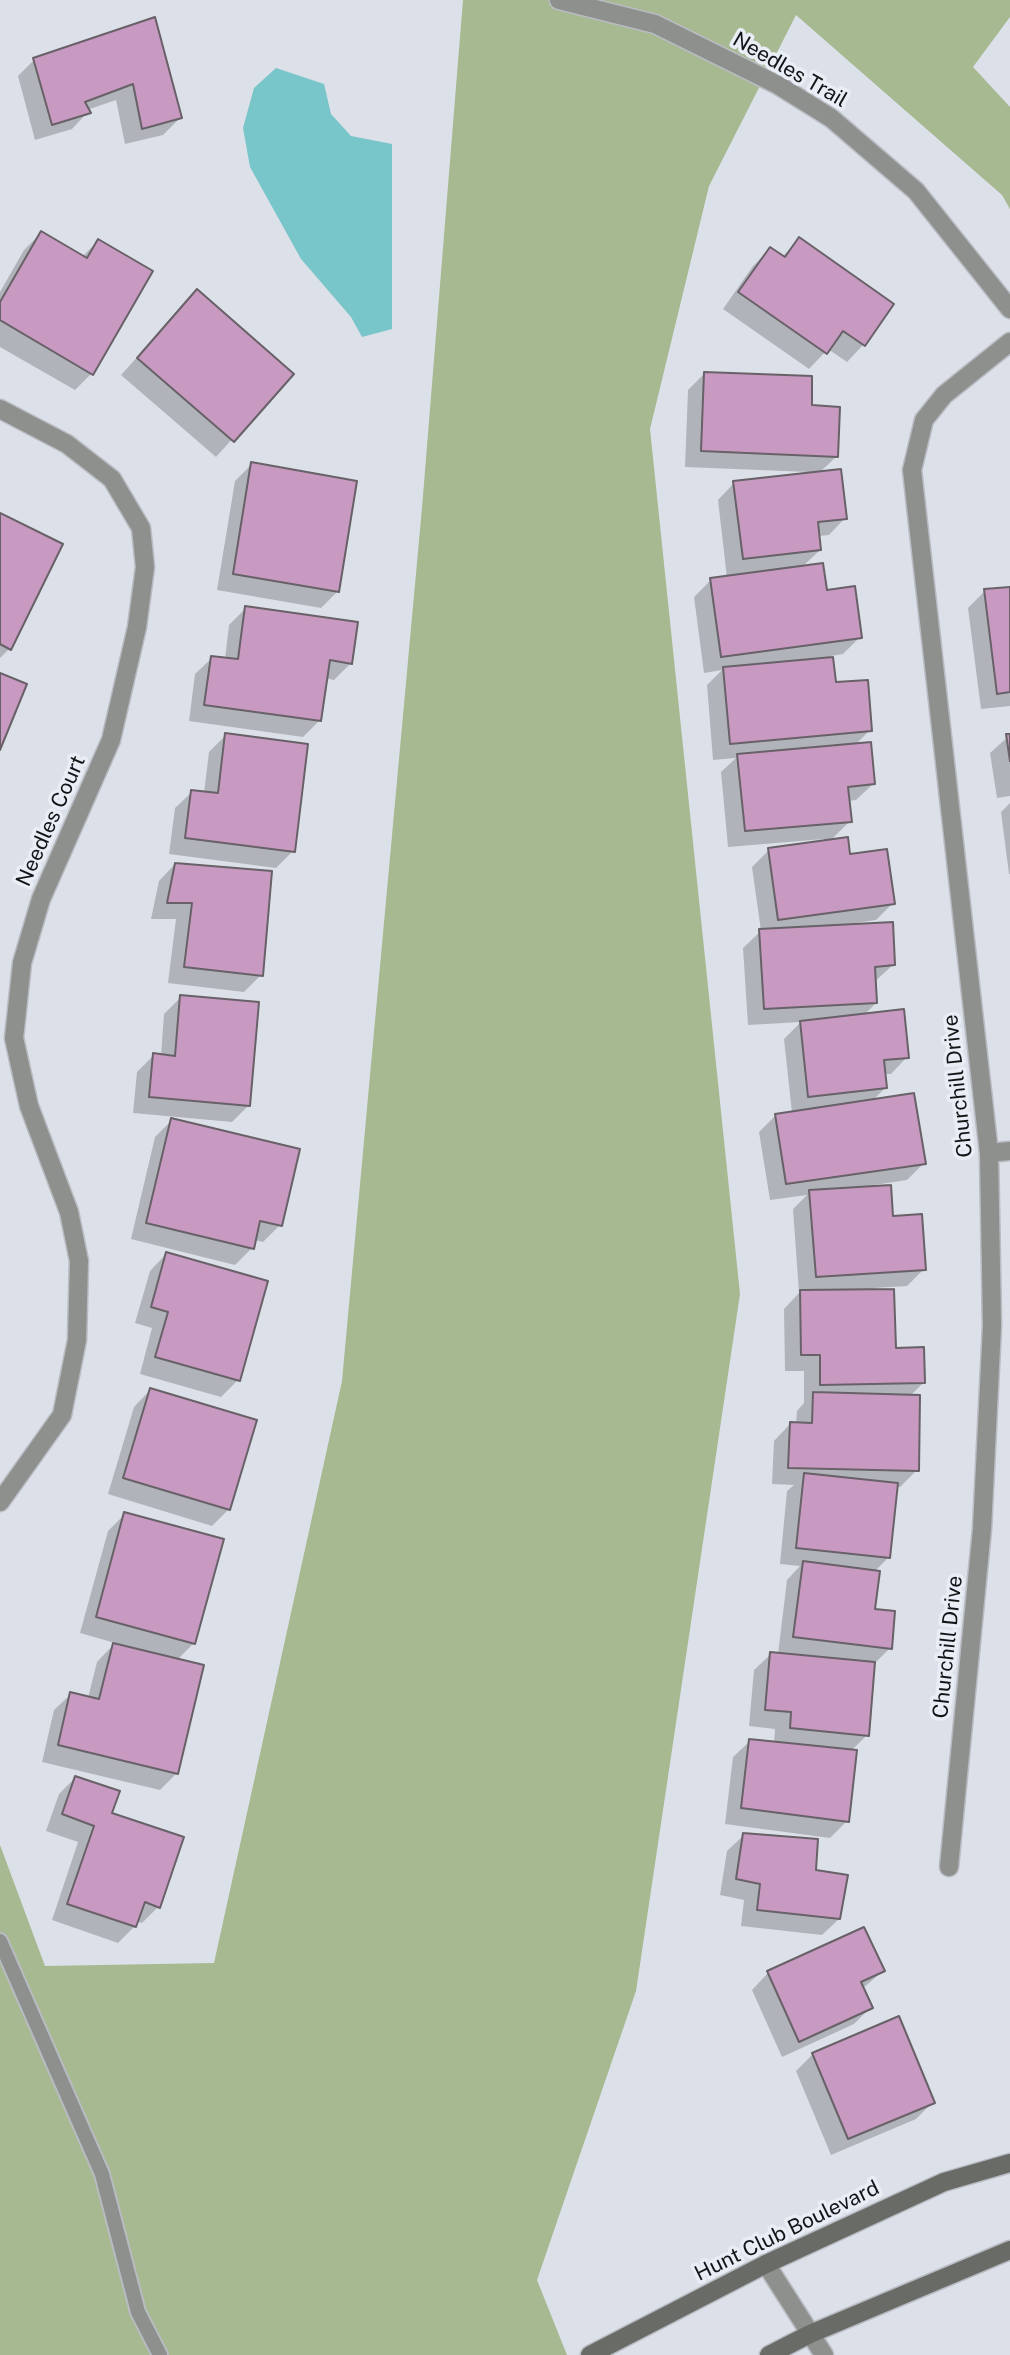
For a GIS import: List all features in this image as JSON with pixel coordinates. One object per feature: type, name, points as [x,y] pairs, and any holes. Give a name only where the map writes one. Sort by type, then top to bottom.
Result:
[{"type":"street","name":"Needles Trail","points":[[559,0],[655,24],[778,85],[831,118],[916,191],[1010,309]]},
{"type":"street","name":"Churchill Drive","points":[[949,1867],[982,1530],[992,1326],[989,1153],[912,470],[924,420],[944,395],[1010,342]]},
{"type":"street","name":"Needles Court","points":[[0,409],[67,444],[112,479],[141,528],[145,567],[137,627],[111,740],[41,899],[22,962],[14,1038],[29,1106],[69,1212],[79,1261],[78,1340],[62,1415],[0,1503]]},
{"type":"street","points":[[989,1153],[1010,1151]]},
{"type":"street","name":"Hunt Club Boulevard","points":[[590,2355],[766,2264],[944,2182],[1010,2163]]},
{"type":"street","points":[[769,2355],[810,2334],[1010,2249]]},
{"type":"street","points":[[766,2264],[824,2355]]},
{"type":"lane","points":[[0,1941],[102,2174],[138,2312],[160,2355]]},
{"type":"green space","points":[[463,0],[1010,0],[1010,17],[973,67],[1010,107],[1010,209],[1002,195],[796,15],[709,186],[650,429],[740,1294],[636,1991],[537,2280],[567,2355],[0,2355],[0,1845],[45,1966],[214,1963],[342,1381],[422,508]]},
{"type":"water","points":[[276,68],[324,84],[331,114],[351,136],[392,144],[392,329],[362,337],[351,317],[301,259],[250,167],[243,128],[254,88]]},
{"type":"building","points":[[155,17],[182,118],[142,129],[133,84],[85,102],[91,113],[52,125],[33,58]]},
{"type":"building","points":[[41,231],[87,258],[98,239],[153,271],[93,375],[0,320],[0,302]]},
{"type":"building","points":[[799,237],[894,304],[865,346],[843,331],[827,354],[738,292],[770,247],[785,257]]},
{"type":"building","points":[[197,289],[294,374],[234,442],[137,358]]},
{"type":"building","points":[[704,372],[812,376],[812,405],[840,407],[838,457],[701,451]]},
{"type":"building","points":[[251,462],[357,481],[339,592],[233,574]]},
{"type":"building","points":[[841,469],[847,519],[818,522],[821,550],[743,559],[733,481]]},
{"type":"building","points":[[0,513],[63,544],[11,650],[0,644]]},
{"type":"building","points":[[823,563],[827,590],[855,586],[862,638],[721,657],[710,578]]},
{"type":"building","points":[[1010,587],[1010,692],[997,694],[984,589]]},
{"type":"building","points":[[245,606],[358,622],[352,664],[330,660],[321,721],[204,705],[211,656],[238,659]]},
{"type":"building","points":[[833,657],[836,682],[868,680],[872,731],[730,744],[723,667]]},
{"type":"building","points":[[0,673],[27,684],[0,750]]},
{"type":"building","points":[[225,733],[308,744],[295,852],[185,838],[191,790],[218,793]]},
{"type":"building","points":[[1006,734],[1010,734],[1010,761]]},
{"type":"building","points":[[871,742],[875,784],[848,787],[852,822],[745,831],[737,754]]},
{"type":"building","points":[[848,837],[850,854],[887,849],[895,904],[778,920],[768,848]]},
{"type":"building","points":[[175,863],[272,871],[263,976],[184,967],[192,903],[167,903]]},
{"type":"building","points":[[893,922],[895,965],[875,967],[877,1003],[764,1009],[759,929]]},
{"type":"building","points":[[180,995],[259,1002],[250,1106],[149,1097],[153,1053],[175,1056]]},
{"type":"building","points":[[904,1009],[909,1058],[884,1060],[887,1088],[808,1097],[800,1021]]},
{"type":"building","points":[[914,1093],[926,1164],[786,1184],[775,1114]]},
{"type":"building","points":[[171,1118],[300,1149],[282,1226],[260,1221],[254,1249],[146,1223]]},
{"type":"building","points":[[891,1185],[893,1216],[922,1214],[926,1270],[816,1277],[809,1190]]},
{"type":"building","points":[[166,1252],[268,1281],[240,1381],[155,1357],[168,1312],[151,1307]]},
{"type":"building","points":[[894,1289],[896,1348],[924,1347],[925,1383],[820,1385],[820,1355],[801,1355],[800,1290]]},
{"type":"building","points":[[150,1388],[257,1420],[230,1510],[123,1478]]},
{"type":"building","points":[[813,1392],[920,1395],[919,1471],[788,1468],[790,1422],[812,1423]]},
{"type":"building","points":[[804,1473],[898,1483],[890,1558],[796,1548]]},
{"type":"building","points":[[124,1512],[224,1539],[195,1644],[96,1617]]},
{"type":"building","points":[[803,1561],[880,1571],[875,1609],[895,1611],[892,1649],[793,1637]]},
{"type":"building","points":[[113,1643],[204,1665],[178,1774],[58,1745],[70,1692],[99,1699]]},
{"type":"building","points":[[770,1652],[875,1662],[869,1736],[790,1728],[791,1712],[765,1710]]},
{"type":"building","points":[[749,1739],[857,1750],[849,1822],[741,1808]]},
{"type":"building","points":[[75,1776],[120,1791],[112,1813],[184,1837],[160,1908],[145,1902],[136,1927],[67,1904],[94,1826],[62,1814]]},
{"type":"building","points":[[743,1833],[818,1839],[816,1870],[848,1875],[840,1919],[757,1910],[760,1884],[736,1879]]},
{"type":"building","points":[[864,1927],[885,1971],[861,1982],[873,2008],[799,2042],[767,1971]]},
{"type":"building","points":[[899,2016],[935,2103],[848,2139],[812,2053]]}]
